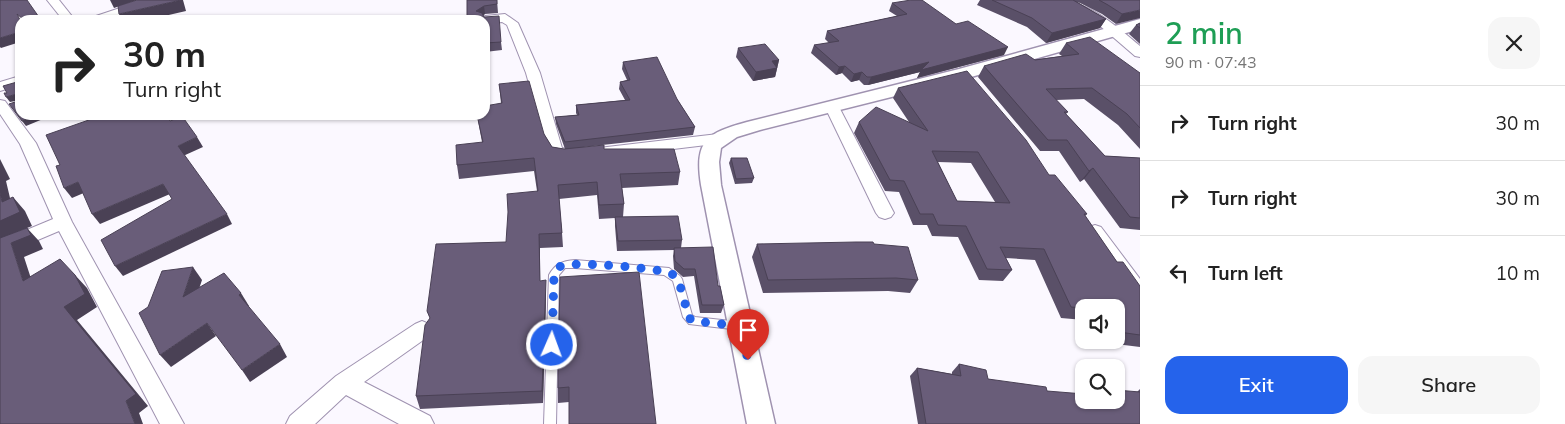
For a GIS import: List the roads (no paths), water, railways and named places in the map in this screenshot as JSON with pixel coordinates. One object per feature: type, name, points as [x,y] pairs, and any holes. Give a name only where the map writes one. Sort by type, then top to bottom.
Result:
[{"type":"street","points":[[53,0],[65,15]]},
{"type":"street","points":[[1061,0],[1088,13],[1114,31],[1140,53]]},
{"type":"street","points":[[112,15],[138,6]]},
{"type":"street","points":[[490,20],[505,18],[512,23],[533,73],[554,147],[559,154],[564,156],[718,139],[754,126],[965,73],[1140,24]]},
{"type":"street","points":[[965,73],[978,88]]},
{"type":"street","points":[[0,87],[15,82]]},
{"type":"street","points":[[5,106],[28,144],[63,222],[172,424]]},
{"type":"street","points":[[832,107],[885,212]]},
{"type":"street","points":[[718,139],[712,145],[709,156],[709,172],[762,424]]},
{"type":"street","points":[[1086,220],[1140,294]]},
{"type":"street","points":[[0,249],[63,222]]},
{"type":"street","points":[[298,424],[344,383],[414,336]]},
{"type":"street","points":[[344,383],[422,424]]},
{"type":"lane","points":[[550,424],[554,275],[561,266],[575,264],[666,272],[676,279],[688,317],[693,321],[740,326]]}]
